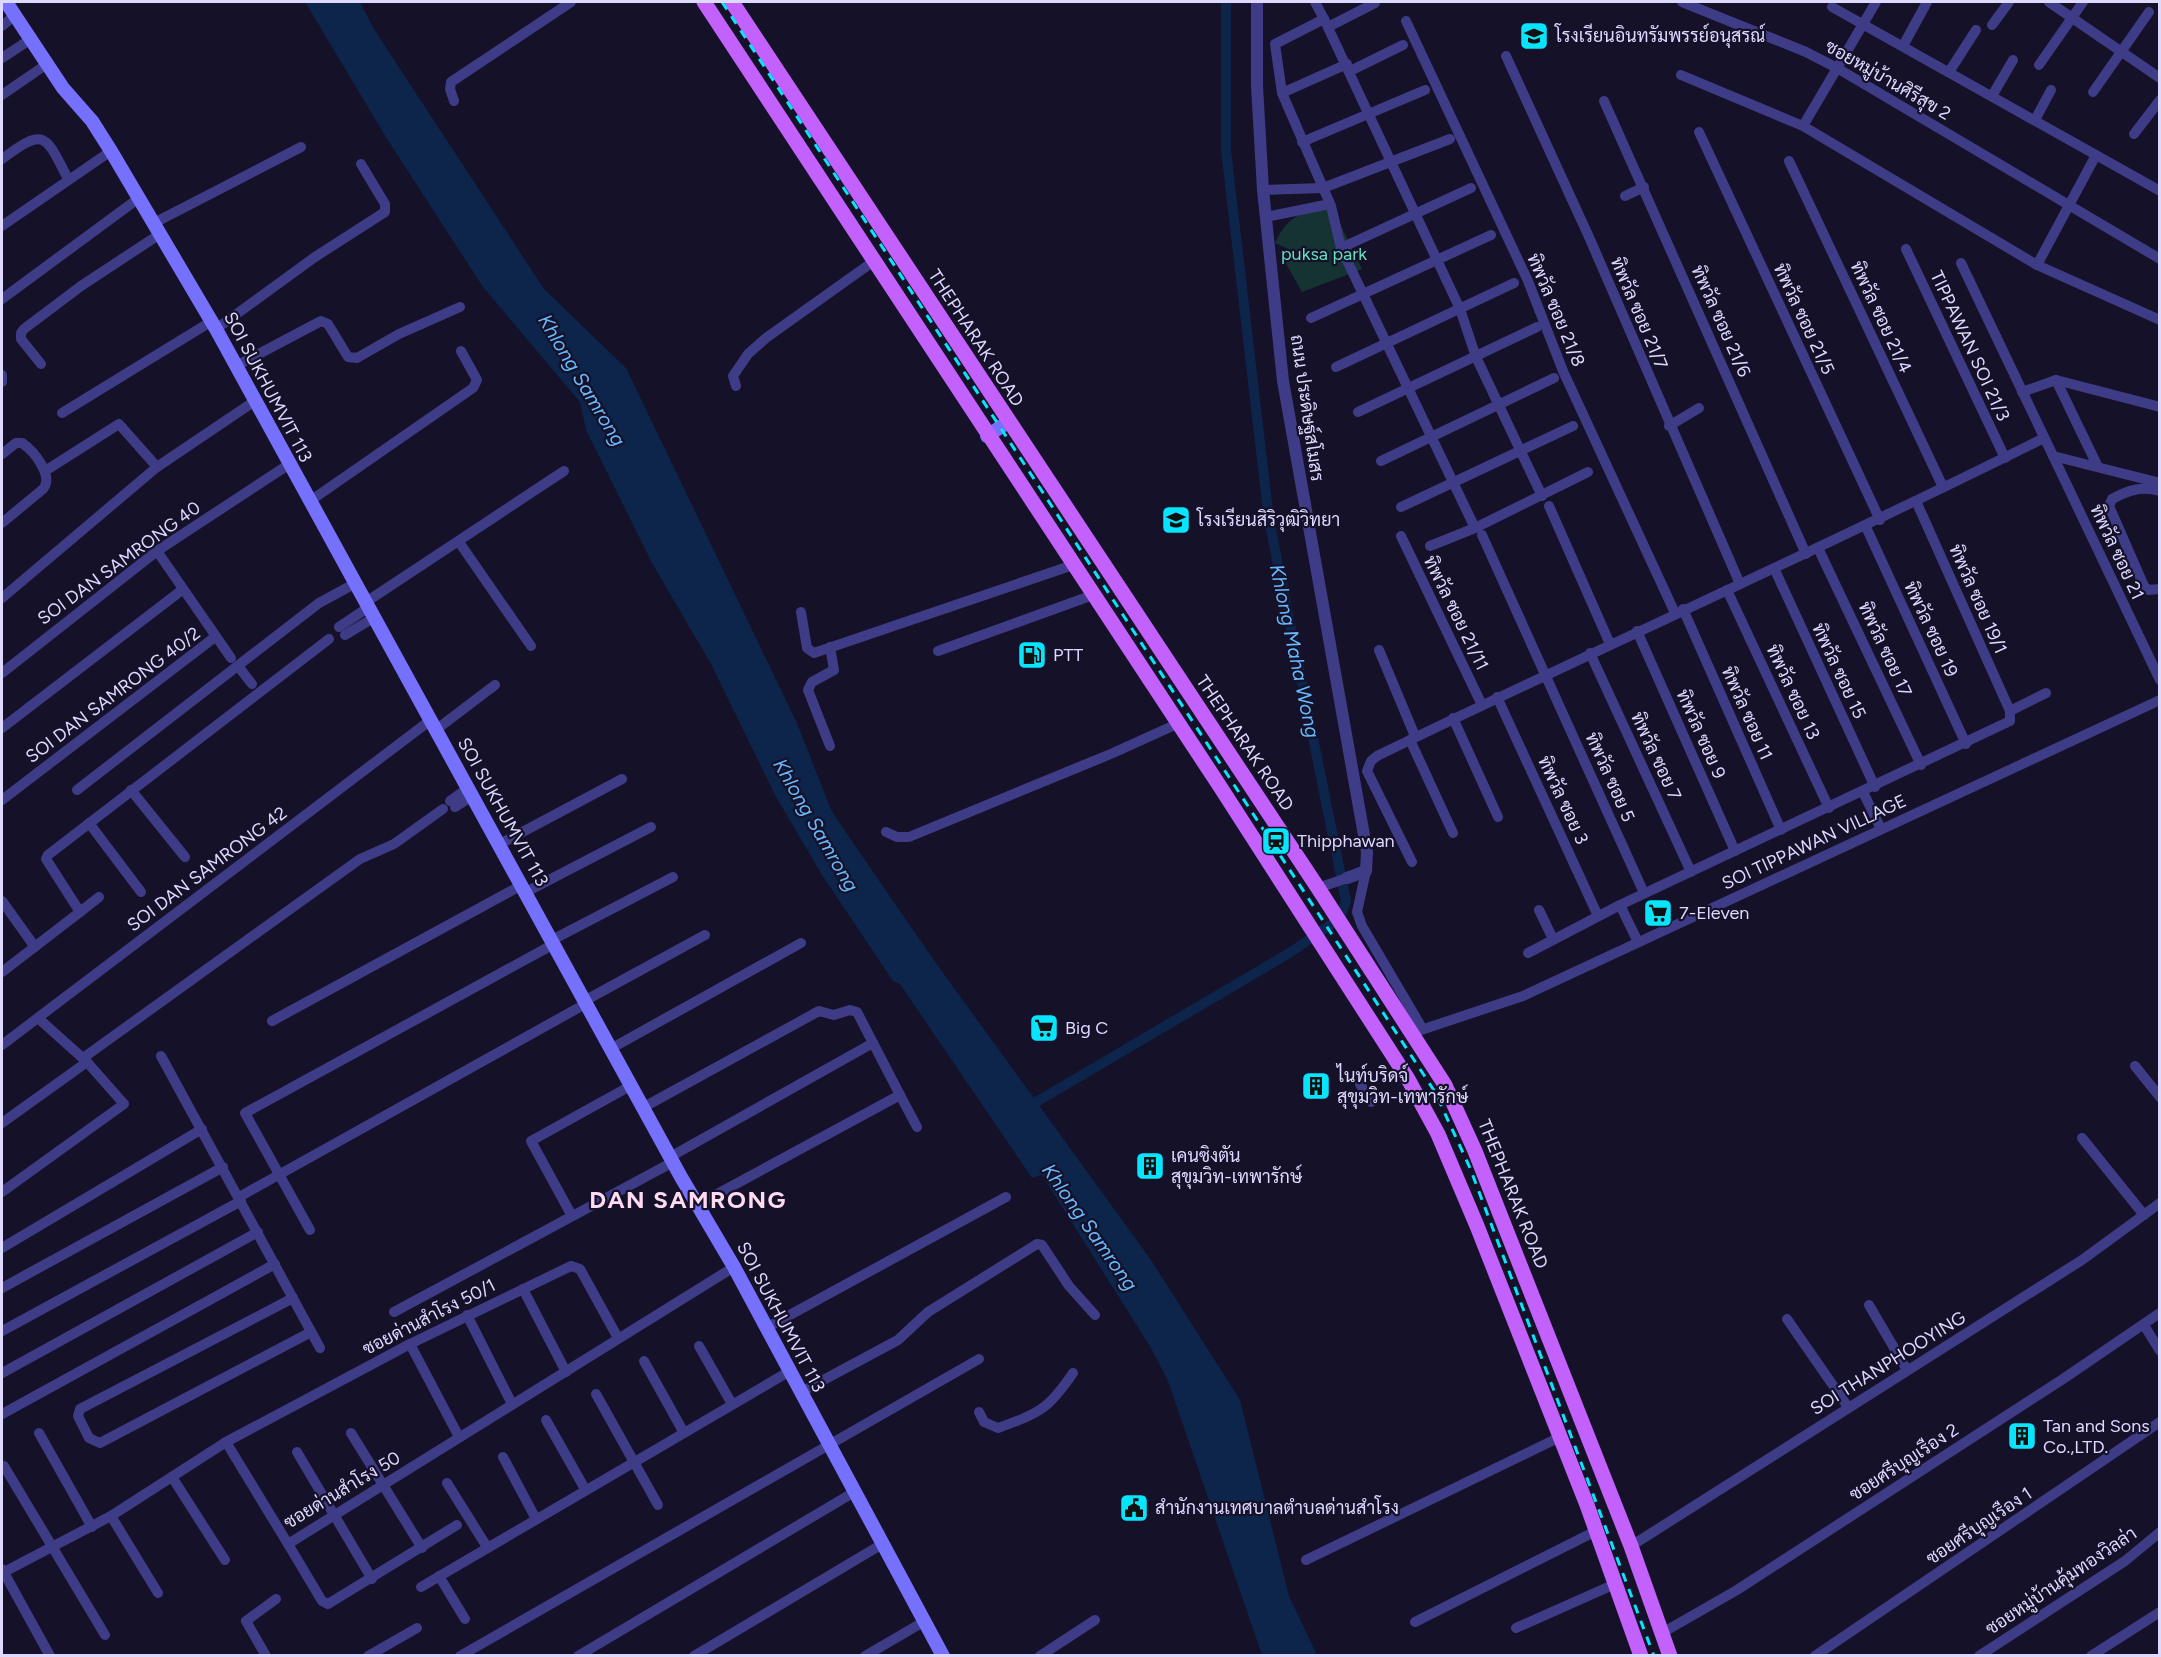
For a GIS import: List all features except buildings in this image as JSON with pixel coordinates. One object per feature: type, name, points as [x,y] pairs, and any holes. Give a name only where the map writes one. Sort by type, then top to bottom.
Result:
[{"type":"main road","name":"SOI SUKHUMVIT 113","points":[[6,2],[47,64],[92,122],[111,151],[214,325],[288,465],[435,724],[671,1159],[734,1267],[943,1656]]},
{"type":"main road","points":[[704,2],[1408,1079],[1437,1134],[1477,1226],[1596,1531],[1641,1656]]},
{"type":"main road","name":"THEPHARAK ROAD","points":[[732,2],[1008,422],[1324,888],[1352,941],[1417,1031],[1476,1151],[1631,1546],[1670,1656]]},
{"type":"main road","points":[[987,436],[1008,422]]},
{"type":"street","points":[[454,101],[449,86],[451,82],[571,2]]},
{"type":"street","name":"ถนน ประดิษฐ์สโมสร","points":[[1257,2],[1257,86],[1263,190],[1292,441],[1341,698],[1365,841],[1366,871]]},
{"type":"street","points":[[1314,2],[1370,114],[1414,216],[1460,309],[1476,357],[1542,495]]},
{"type":"street","name":"ซอยหมู่บ้านศิรีสุข 2","points":[[1682,2],[1806,52],[1837,68],[2160,259]]},
{"type":"street","points":[[1803,126],[1876,2]]},
{"type":"street","points":[[1903,46],[1927,2]]},
{"type":"street","points":[[1992,25],[2009,2]]},
{"type":"street","points":[[2049,2],[2160,78]]},
{"type":"street","points":[[2039,65],[2083,2]]},
{"type":"street","points":[[1326,23],[1375,3]]},
{"type":"street","points":[[1832,7],[2160,191]]},
{"type":"street","points":[[2093,92],[2149,12]]},
{"type":"street","points":[[2,26],[15,15]]},
{"type":"street","name":"ทิพวัล ซอย 21/8","points":[[1406,21],[1528,281],[1563,371],[1679,611]]},
{"type":"street","name":"ทิพวัล ซอย 5","points":[[1326,23],[1275,44],[1282,93],[1330,204],[1341,248],[1478,532],[1644,893]]},
{"type":"street","points":[[1949,72],[1976,30]]},
{"type":"street","points":[[2,58],[31,39]]},
{"type":"street","points":[[1282,93],[1403,45]]},
{"type":"street","name":"ทิพวัล ซอย 21/7","points":[[1506,56],[1589,237],[1669,426],[1740,584]]},
{"type":"street","points":[[1992,96],[2013,60]]},
{"type":"street","points":[[2,95],[47,64]]},
{"type":"street","points":[[1681,75],[1803,126],[2037,265],[2160,320]]},
{"type":"street","points":[[1302,142],[1425,90]]},
{"type":"street","points":[[2035,120],[2051,90]]},
{"type":"street","points":[[2134,134],[2160,99]]},
{"type":"street","name":"ทิพวัล ซอย 21/6","points":[[1604,101],[1806,554]]},
{"type":"street","name":"ทิพวัล ซอย 21/5","points":[[1699,132],[1880,520]]},
{"type":"street","points":[[2,159],[26,141],[40,138],[49,142],[68,179]]},
{"type":"street","points":[[1263,190],[1323,188],[1450,139]]},
{"type":"street","points":[[41,364],[21,339],[24,329],[157,228],[301,147]]},
{"type":"street","points":[[2,226],[111,151]]},
{"type":"street","points":[[2037,265],[2096,155]]},
{"type":"street","name":"ทิพวัล ซอย 21/4","points":[[1789,160],[1943,487]]},
{"type":"street","points":[[62,413],[214,325],[385,212],[384,204],[361,164]]},
{"type":"street","points":[[1625,196],[1644,187]]},
{"type":"street","points":[[1341,248],[1472,188]]},
{"type":"street","points":[[2,298],[140,198]]},
{"type":"street","points":[[1266,217],[1330,204]]},
{"type":"street","points":[[1311,318],[1491,235]]},
{"type":"street","name":"TIPPAWAN SOI 21/3","points":[[1906,249],[2005,458]]},
{"type":"street","points":[[736,386],[733,376],[748,354],[874,261]]},
{"type":"street","name":"ทิพวัล ซอย 21","points":[[1961,263],[2160,680]]},
{"type":"street","points":[[1336,367],[1514,283]]},
{"type":"street","points":[[236,366],[321,321],[328,324],[348,357],[357,358],[399,334],[460,307]]},
{"type":"street","points":[[1358,412],[1537,327]]},
{"type":"street","points":[[310,501],[473,388],[477,380],[461,351]]},
{"type":"street","points":[[2,375],[2,382]]},
{"type":"street","points":[[1381,461],[1554,378]]},
{"type":"street","points":[[2022,392],[2056,380],[2160,407]]},
{"type":"street","points":[[2056,380],[2098,467]]},
{"type":"street","points":[[2,598],[157,466],[255,401]]},
{"type":"street","points":[[1669,426],[1699,408]]},
{"type":"street","points":[[45,471],[119,424],[157,466]]},
{"type":"street","points":[[1401,507],[1573,426]]},
{"type":"street","points":[[1412,862],[1367,771],[1371,761],[1377,756],[1679,611],[1866,527],[2044,438]]},
{"type":"street","points":[[2,454],[16,442],[22,443],[45,471],[46,485],[2,523]]},
{"type":"street","points":[[2053,456],[2160,483]]},
{"type":"street","name":"SOI DAN SAMRONG 40","points":[[2,673],[157,551],[288,465]]},
{"type":"street","points":[[80,912],[46,859],[89,822],[459,542],[564,471]]},
{"type":"street","points":[[1430,546],[1478,532],[1542,495],[1588,472]]},
{"type":"street","points":[[2160,491],[2148,488],[2130,490],[2112,499],[2109,506],[2144,586],[2148,590],[2160,589]]},
{"type":"street","name":"ทิพวัล ซอย 19/1","points":[[1916,501],[2010,711]]},
{"type":"street","points":[[1549,506],[1610,644]]},
{"type":"street","name":"ทิพวัล ซอย 19","points":[[1866,527],[1966,744]]},
{"type":"street","name":"ทิพวัล ซอย 21/11","points":[[1401,536],[1482,705]]},
{"type":"street","points":[[459,542],[531,646]]},
{"type":"street","name":"ทิพวัล ซอย 17","points":[[1818,548],[1921,765]]},
{"type":"street","points":[[157,551],[215,637],[252,684]]},
{"type":"street","points":[[801,612],[807,648],[814,653],[1073,565]]},
{"type":"street","name":"ทิพวัล ซอย 15","points":[[1774,568],[1875,787]]},
{"type":"street","points":[[77,790],[235,662],[319,603],[356,583]]},
{"type":"street","points":[[2,728],[182,590]]},
{"type":"street","name":"ทิพวัล ซอย 13","points":[[1727,590],[1829,808]]},
{"type":"street","points":[[938,651],[1093,595]]},
{"type":"street","name":"ทิพวัล ซอย 11","points":[[1679,611],[1781,830]]},
{"type":"street","name":"ทิพวัล ซอย 9","points":[[1637,631],[1735,851]]},
{"type":"street","name":"SOI DAN SAMRONG 40/2","points":[[2,800],[215,637]]},
{"type":"street","points":[[830,647],[834,670],[812,682],[808,690],[830,746]]},
{"type":"street","points":[[1379,650],[1453,833]]},
{"type":"street","name":"ทิพวัล ซอย 7","points":[[1590,653],[1691,872]]},
{"type":"street","name":"SOI DAN SAMRONG 42","points":[[2,1045],[435,724],[495,685]]},
{"type":"street","points":[[1528,953],[1644,893],[2006,724],[2012,718],[2010,711],[2046,693]]},
{"type":"street","name":"ทิพวัล ซอย 3","points":[[1497,697],[1598,916]]},
{"type":"street","name":"SOI TIPPAWAN VILLAGE","points":[[1417,1031],[1523,996],[1637,940],[2160,700]]},
{"type":"street","points":[[1453,718],[1498,817]]},
{"type":"street","points":[[886,832],[897,837],[909,837],[1113,753],[1177,724]]},
{"type":"street","points":[[500,844],[622,779]]},
{"type":"street","points":[[131,790],[185,858]]},
{"type":"street","points":[[2,1123],[360,859],[394,844],[470,792]]},
{"type":"street","points":[[1863,792],[1881,829]]},
{"type":"street","points":[[89,822],[141,892]]},
{"type":"street","points":[[272,1021],[524,889],[651,826]]},
{"type":"street","points":[[1324,888],[1366,871]]},
{"type":"street","points":[[1366,871],[1357,912],[1362,927],[1417,1031]]},
{"type":"street","points":[[310,1230],[245,1113],[673,877]]},
{"type":"street","points":[[2,972],[99,897]]},
{"type":"street","points":[[2,901],[34,947]]},
{"type":"street","points":[[1620,905],[1637,940]]},
{"type":"street","points":[[1539,910],[1553,939]]},
{"type":"street","points":[[2,1331],[240,1199],[278,1174],[333,1147],[705,935]]},
{"type":"street","points":[[612,1048],[801,943]]},
{"type":"street","points":[[644,1107],[819,1011],[834,1015],[854,1011],[917,1128]]},
{"type":"street","points":[[2,1192],[124,1104],[85,1060],[38,1018]]},
{"type":"street","points":[[394,1312],[572,1216],[873,1043]]},
{"type":"street","points":[[161,1056],[320,1348]]},
{"type":"street","points":[[2135,1066],[2160,1097]]},
{"type":"street","points":[[1360,1084],[1371,1102]]},
{"type":"street","points":[[572,1216],[531,1141],[632,1085]]},
{"type":"street","points":[[697,1205],[900,1095]]},
{"type":"street","points":[[2,1248],[202,1129]]},
{"type":"street","points":[[2082,1138],[2144,1215]]},
{"type":"street","points":[[2,1288],[223,1167]]},
{"type":"street","points":[[766,1329],[1005,1197]]},
{"type":"street","name":"SOI THANPHOOYING","points":[[1631,1546],[2082,1260],[2160,1203]]},
{"type":"street","points":[[2,1373],[258,1232]]},
{"type":"street","points":[[801,1392],[898,1340],[928,1312],[1037,1244],[1042,1245],[1069,1286],[1095,1315]]},
{"type":"street","points":[[2,1414],[275,1264]]},
{"type":"street","name":"ซอยด่านสำโรง 50/1","points":[[226,1442],[410,1344],[576,1266],[618,1338]]},
{"type":"street","name":"ซอยด่านสำโรง 50","points":[[226,1442],[288,1544],[458,1436],[566,1372],[734,1267]]},
{"type":"street","points":[[523,1289],[566,1372]]},
{"type":"street","points":[[293,1298],[80,1409],[78,1416],[89,1438],[100,1443],[311,1332]]},
{"type":"street","points":[[1869,1305],[1907,1370]]},
{"type":"street","name":"ซอยศรีบุญเรือง 2","points":[[1662,1633],[1718,1602],[2160,1313]]},
{"type":"street","points":[[467,1316],[512,1404]]},
{"type":"street","points":[[1787,1319],[1848,1407]]},
{"type":"street","points":[[2144,1325],[2160,1351]]},
{"type":"street","points":[[410,1344],[458,1436]]},
{"type":"street","points":[[699,1346],[732,1404]]},
{"type":"street","points":[[460,1656],[979,1359]]},
{"type":"street","points":[[644,1361],[684,1433]]},
{"type":"street","points":[[422,1587],[585,1489],[790,1371]]},
{"type":"street","points":[[979,1412],[984,1422],[998,1428],[1037,1414],[1055,1399],[1073,1373]]},
{"type":"street","points":[[596,1394],[658,1505]]},
{"type":"street","points":[[546,1420],[585,1489]]},
{"type":"street","name":"ซอยศรีบุญเรือง 1","points":[[1815,1656],[2160,1422]]},
{"type":"street","points":[[39,1433],[92,1527]]},
{"type":"street","points":[[351,1433],[422,1548]]},
{"type":"street","points":[[1306,1560],[1560,1437]]},
{"type":"street","points":[[50,1656],[2,1571],[92,1527],[226,1442]]},
{"type":"street","points":[[297,1452],[372,1579]]},
{"type":"street","points":[[502,1457],[536,1519]]},
{"type":"street","points":[[4,1466],[105,1635]]},
{"type":"street","points":[[172,1477],[225,1560]]},
{"type":"street","points":[[447,1483],[487,1547]]},
{"type":"street","points":[[578,1656],[856,1491]]},
{"type":"street","points":[[111,1516],[158,1593]]},
{"type":"street","points":[[288,1544],[326,1603],[333,1603],[458,1524]]},
{"type":"street","points":[[1415,1622],[1596,1531]]},
{"type":"street","name":"ซอยหมู่บ้านคุ้มทองวิลล่า","points":[[1979,1656],[2125,1561],[2160,1532]]},
{"type":"street","points":[[694,1656],[884,1543]]},
{"type":"street","points":[[439,1576],[465,1619]]},
{"type":"street","points":[[1516,1628],[1615,1584]]},
{"type":"street","points":[[266,1656],[246,1621],[276,1599]]},
{"type":"street","points":[[2091,1656],[2160,1612]]},
{"type":"street","points":[[1040,1656],[1095,1620]]},
{"type":"street","points":[[865,1656],[925,1621]]},
{"type":"street","points":[[375,1654],[417,1628]]},
{"type":"green space","name":"puksa park","points":[[1331,206],[1362,269],[1302,292],[1279,251],[1295,252],[1275,243],[1285,226],[1297,216]]},
{"type":"water","name":"Khlong Samrong","points":[[305,2],[360,2],[374,29],[544,289],[626,368],[796,721],[832,812],[933,959],[1151,1260],[1240,1400],[1289,1596],[1317,1655],[1262,1655],[1168,1381],[1151,1348],[1042,1175],[1032,1178],[900,984],[893,981],[822,875],[775,795],[711,664],[652,563],[586,430],[580,402],[483,287],[387,139]]},
{"type":"waterway","name":"Khlong Maha Wong","points":[[1026,1108],[1291,952],[1340,918],[1346,901],[1269,520],[1226,150],[1226,2]]},
{"type":"railway","points":[[722,2],[1435,1092],[1470,1168],[1654,1656]]},
{"type":"place","name":"โรงเรียนอินทรัมพรรย์อนุสรณ์","points":[[1534,36]]},
{"type":"place","name":"โรงเรียนสิริวุฒิวิทยา","points":[[1176,520]]},
{"type":"place","name":"PTT","points":[[1032,655]]},
{"type":"place","name":"Thipphawan","points":[[1276,841]]},
{"type":"place","name":"7-Eleven","points":[[1658,913]]},
{"type":"place","name":"Big C","points":[[1044,1028]]},
{"type":"place","name":"ไนท์บริดจ์ สุขุมวิท-เทพารักษ์","points":[[1316,1086]]},
{"type":"place","name":"เคนซิงตัน สุขุมวิท-เทพารักษ์","points":[[1150,1166]]},
{"type":"place","name":"Tan and Sons Co.,LTD.","points":[[2022,1436]]},
{"type":"place","name":"สำนักงานเทศบาลตำบลด่านสำโรง","points":[[1134,1508]]},
{"type":"district","name":"DAN SAMRONG","points":[[688,1200]]}]
